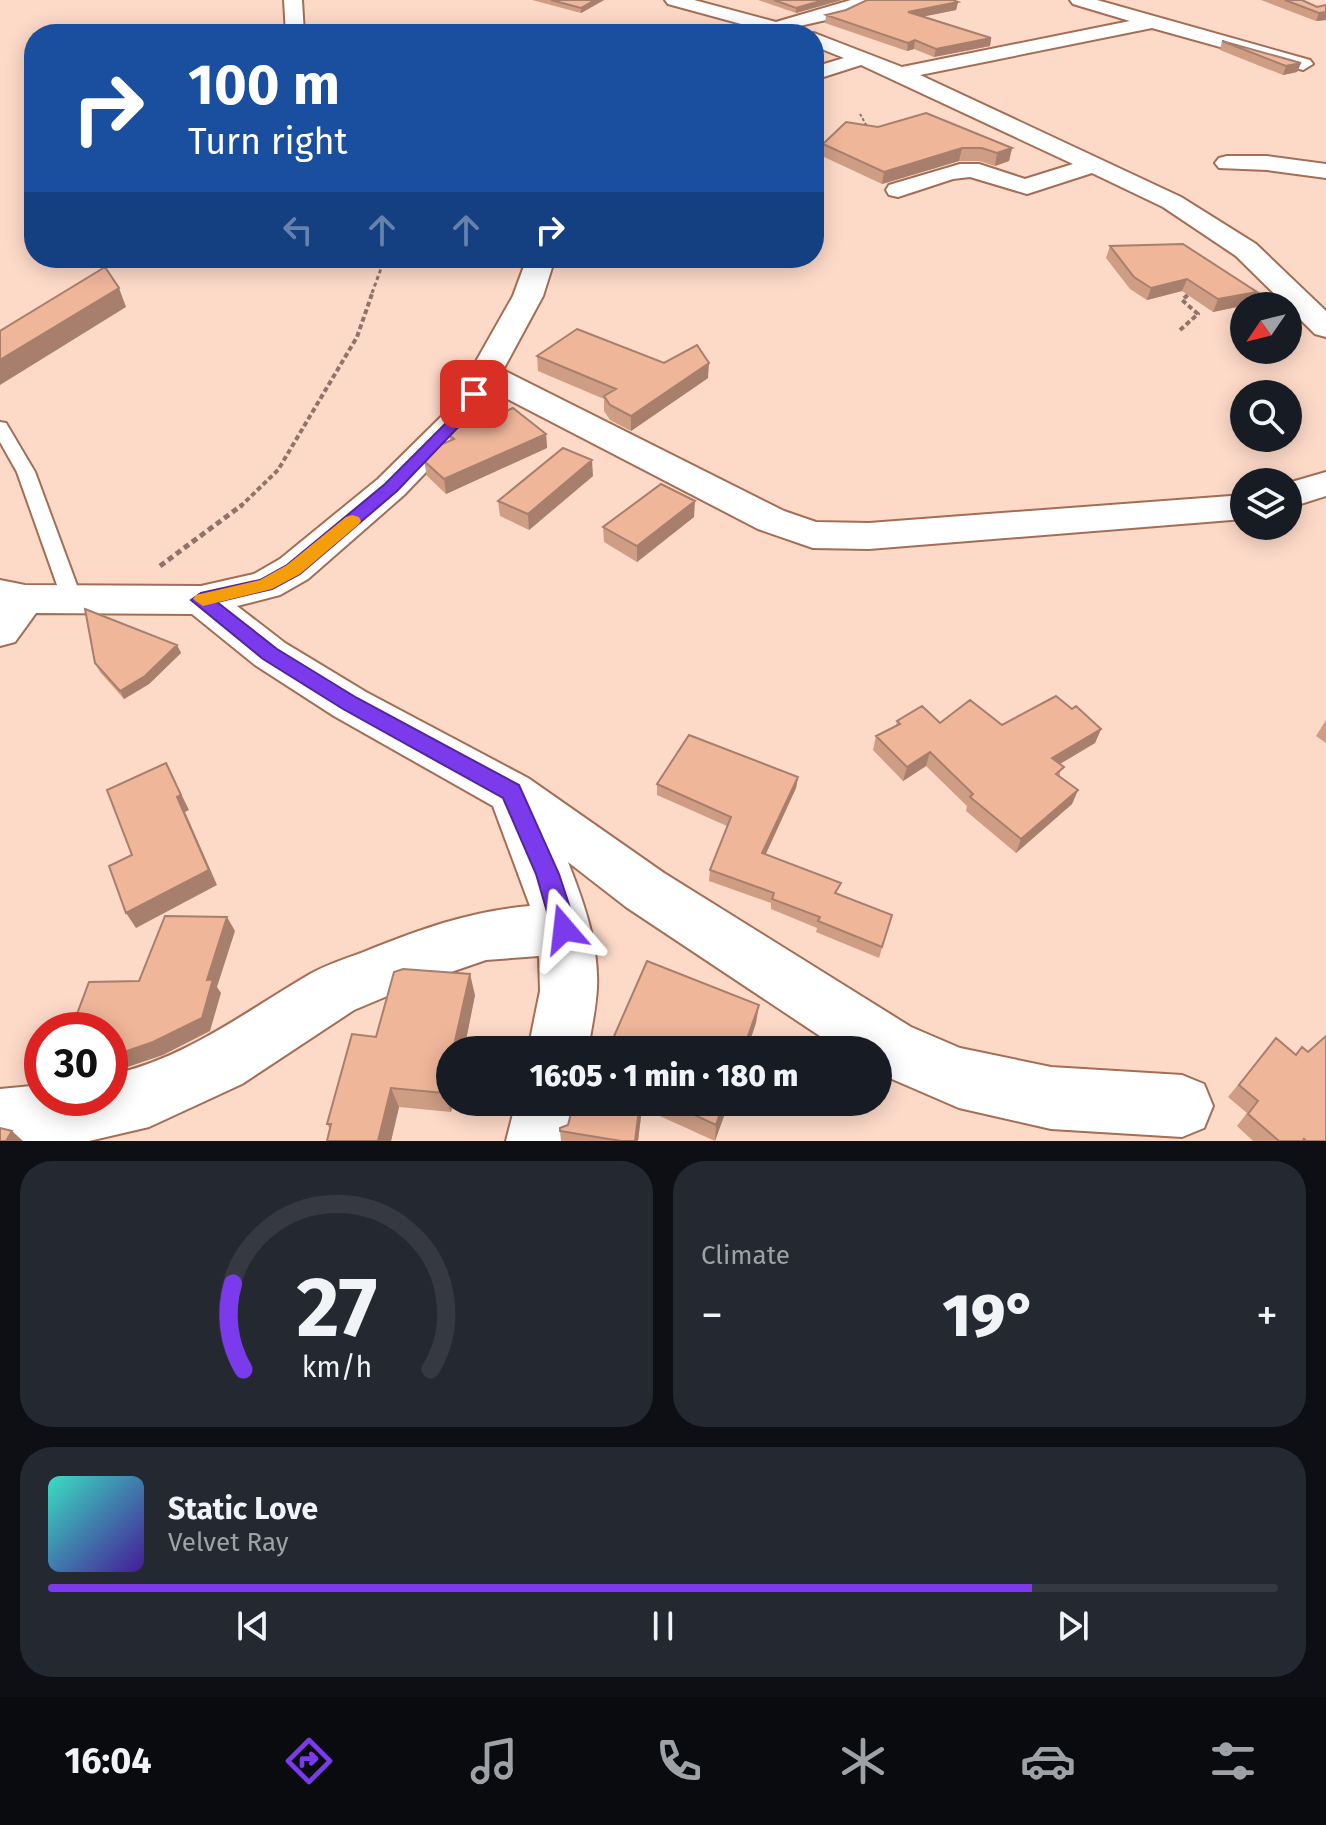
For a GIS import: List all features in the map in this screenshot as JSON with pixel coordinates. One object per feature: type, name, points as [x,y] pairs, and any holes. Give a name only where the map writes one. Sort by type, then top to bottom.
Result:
[{"type":"street","points":[[293,0],[294,24]]},
{"type":"street","points":[[674,0],[768,24]]},
{"type":"street","points":[[803,0],[816,24]]},
{"type":"street","points":[[824,24],[866,0]]},
{"type":"street","points":[[1079,0],[1150,23],[1213,41],[1250,47],[1303,64]]},
{"type":"street","points":[[900,73],[1150,23]]},
{"type":"street","points":[[824,32],[865,57],[1172,202],[1211,224],[1255,258],[1326,328]]},
{"type":"street","points":[[824,71],[865,57]]},
{"type":"street","points":[[1227,163],[1267,163],[1326,171]]},
{"type":"street","points":[[898,190],[965,170],[981,172],[1017,187],[1027,187],[1091,166]]},
{"type":"street","points":[[8,608],[72,599],[116,597],[201,600],[266,585],[294,569],[391,487],[463,414],[528,296],[538,268]]},
{"type":"street","points":[[485,374],[771,520],[813,535],[869,536],[1230,508]]},
{"type":"street","points":[[1302,491],[1326,483]]},
{"type":"street","points":[[201,600],[270,654],[511,792],[645,890],[890,1048],[959,1078],[1051,1098],[1182,1106]]},
{"type":"street","points":[[511,792],[547,874],[564,929],[569,986],[560,1036]]},
{"type":"street","points":[[0,1120],[81,1112],[149,1097],[221,1063],[334,991],[408,960],[486,935],[564,929]]},
{"type":"street","points":[[537,1141],[543,1116]]},
{"type":"lane","points":[[0,427],[26,472],[72,599]]},
{"type":"path","points":[[860,114],[868,129]]},
{"type":"path","points":[[116,597],[230,517],[278,470],[357,337],[381,268]]},
{"type":"path","points":[[1180,330],[1198,314],[1182,300],[1182,296],[1200,290]]},
{"type":"building","points":[[551,0],[595,0],[581,8]]},
{"type":"building","points":[[774,0],[824,0],[796,8]]},
{"type":"building","points":[[867,0],[953,0],[958,2],[908,12],[991,38],[936,49],[915,40],[908,43],[826,15]]},
{"type":"building","points":[[1285,0],[1302,0],[1317,7],[1326,5],[1326,12],[1319,13]]},
{"type":"building","points":[[1222,41],[1301,63],[1286,66]]},
{"type":"building","points":[[926,113],[1012,148],[997,153],[982,148],[962,148],[884,172],[824,144],[846,122],[878,127]]},
{"type":"building","points":[[1183,244],[1257,292],[1230,292],[1230,297],[1218,299],[1187,279],[1151,288],[1134,277],[1110,246]]},
{"type":"building","points":[[103,268],[119,288],[0,360],[0,331]]},
{"type":"building","points":[[577,329],[664,363],[697,345],[709,363],[631,416],[610,405],[604,396],[616,389],[537,356]]},
{"type":"building","points":[[513,408],[546,434],[444,479],[424,461],[440,445],[454,439],[449,435],[455,429]]},
{"type":"building","points":[[563,448],[592,460],[528,514],[498,501]]},
{"type":"building","points":[[661,484],[695,501],[637,546],[603,527]]},
{"type":"building","points":[[85,609],[177,645],[145,676],[120,691],[95,663]]},
{"type":"building","points":[[1056,696],[1072,709],[1076,706],[1101,729],[1052,758],[1064,767],[1056,774],[1078,790],[1021,839],[970,797],[973,794],[930,752],[907,767],[876,736],[900,724],[897,721],[922,706],[940,723],[970,700],[1002,725]]},
{"type":"building","points":[[689,735],[798,777],[762,853],[841,883],[835,893],[892,915],[882,947],[818,921],[820,917],[772,899],[774,893],[710,870],[731,817],[657,784]]},
{"type":"building","points":[[166,763],[181,795],[177,797],[209,870],[126,913],[109,866],[132,855],[107,790]]},
{"type":"building","points":[[165,916],[227,917],[207,980],[213,979],[202,1018],[128,1051],[128,1012],[78,1012],[89,982],[139,981]]},
{"type":"building","points":[[647,961],[759,1005],[748,1036],[614,1036]]},
{"type":"building","points":[[403,969],[470,974],[456,1036],[436,1036],[436,1092],[391,1088],[378,1141],[327,1141],[331,1124],[327,1124],[352,1034],[376,1037],[394,972]]},
{"type":"building","points":[[1326,1036],[1326,1141],[1279,1141],[1248,1114],[1258,1101],[1239,1085],[1276,1038],[1296,1055],[1302,1047],[1308,1052]]},
{"type":"building","points":[[570,1116],[638,1116],[635,1141],[560,1131],[568,1125]]},
{"type":"building","points":[[696,1116],[719,1116],[716,1125]]},
{"type":"building","points":[[0,1128],[12,1131],[6,1141],[0,1141]]},
{"type":"slow traffic","points":[[203,599],[266,585],[294,569],[352,521]]},
{"type":"route","points":[[474,394],[463,414],[391,487],[294,569],[266,585],[201,600],[270,654],[350,704],[511,792],[547,874],[564,929]]}]
